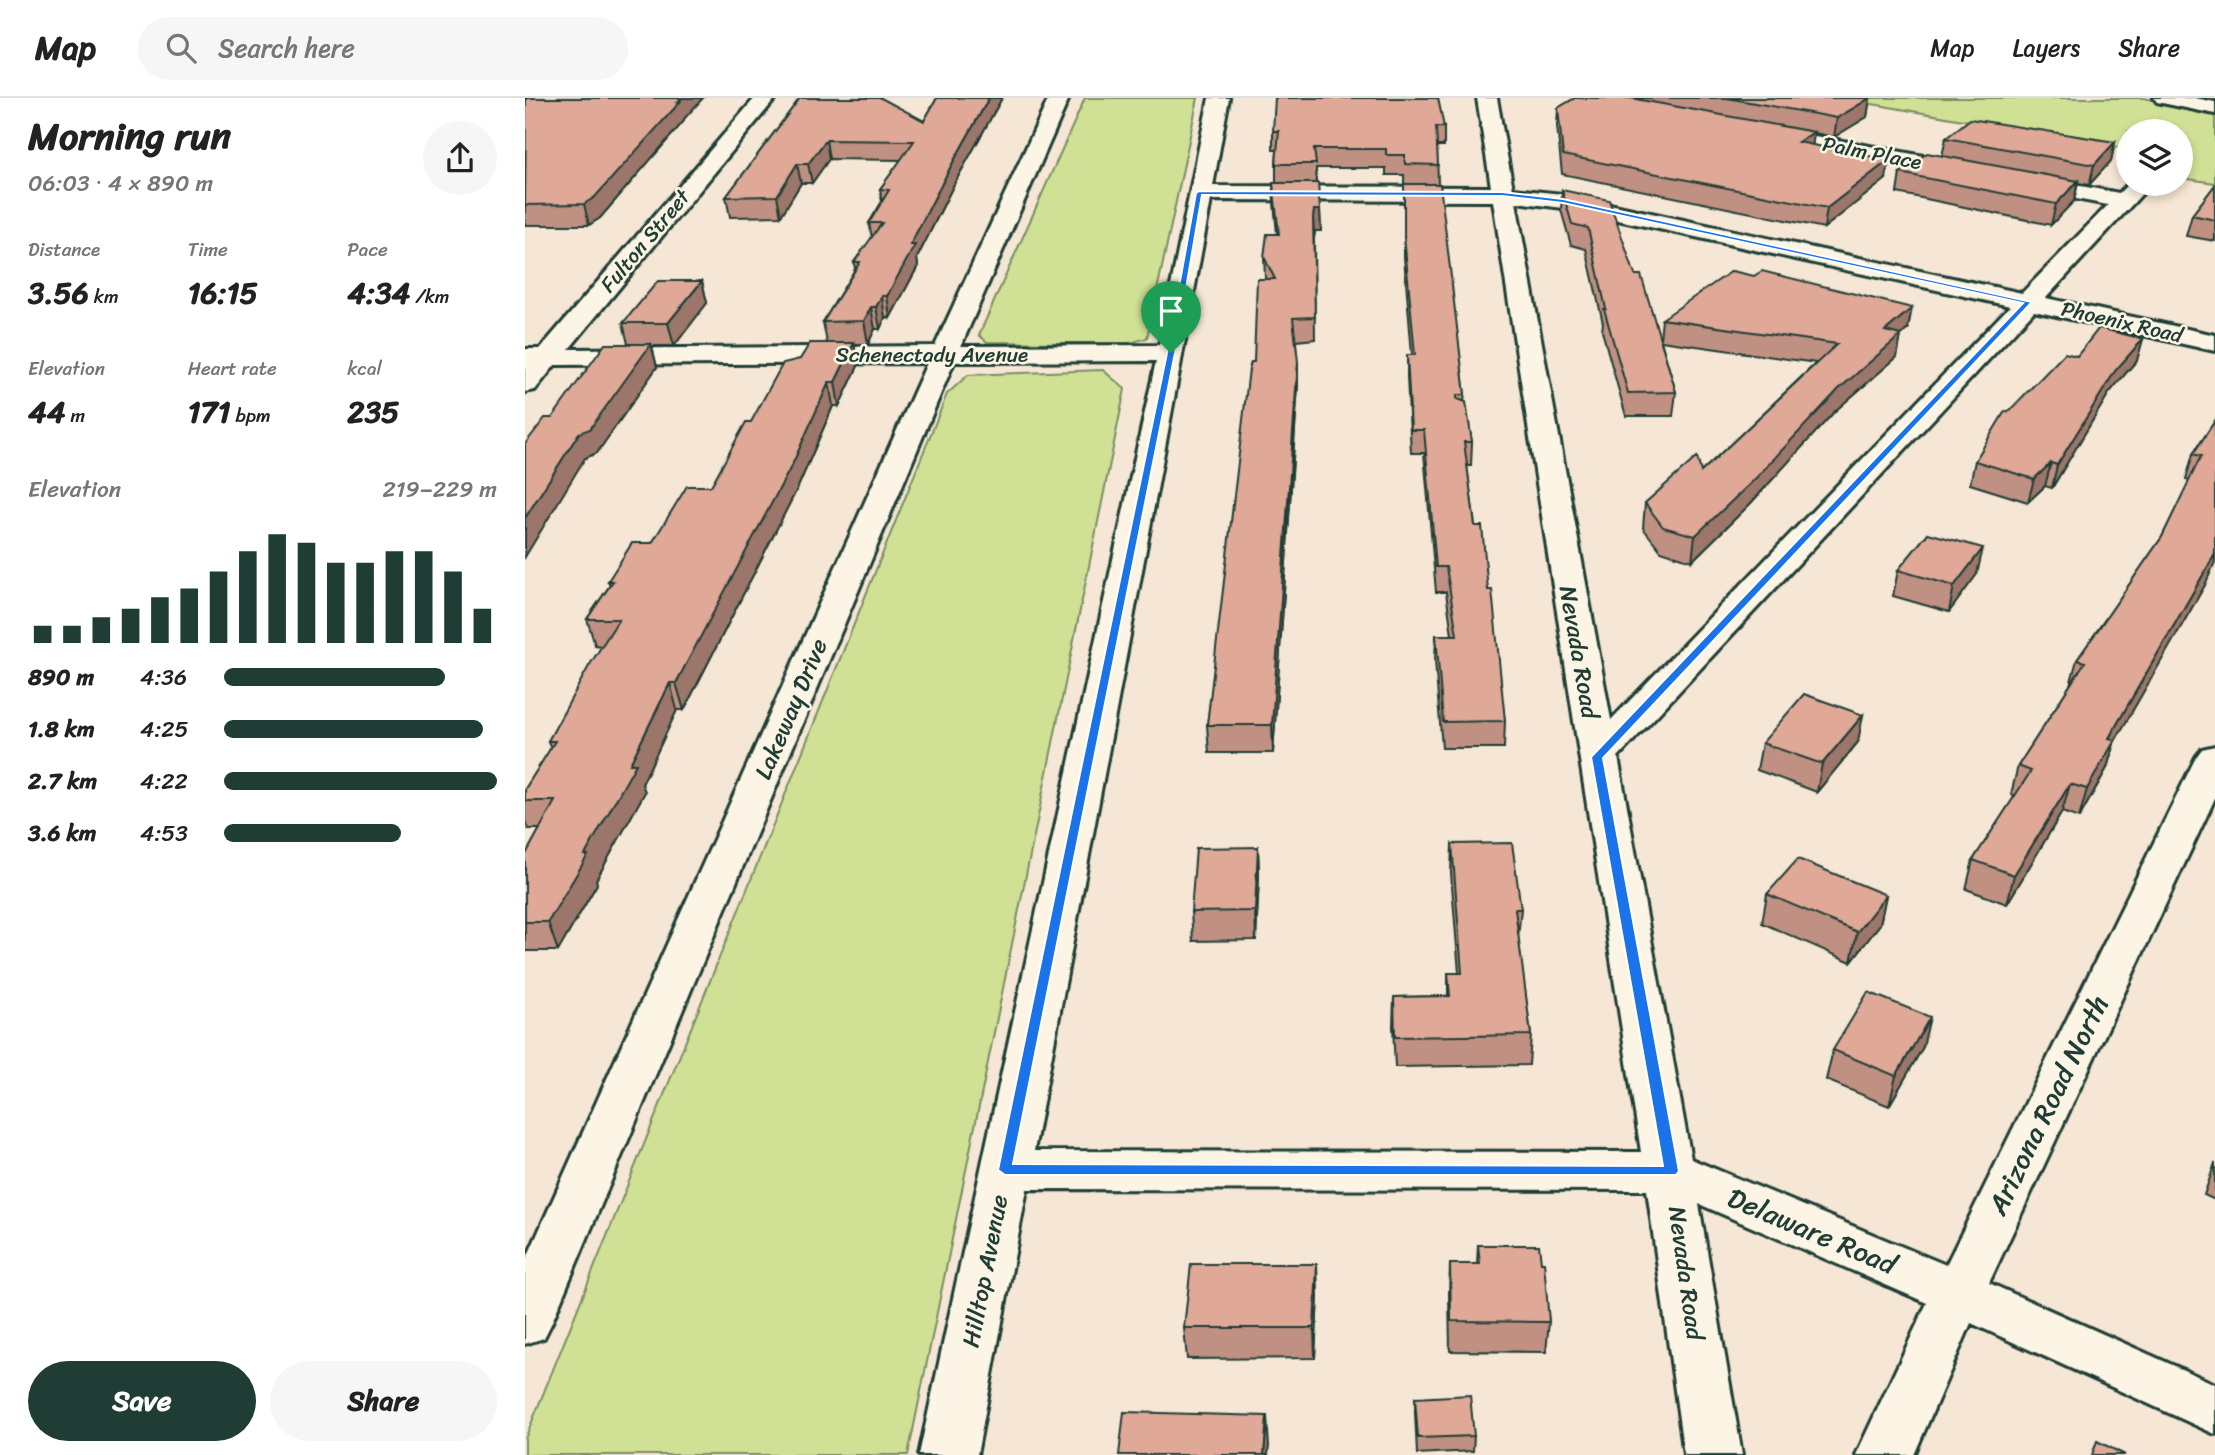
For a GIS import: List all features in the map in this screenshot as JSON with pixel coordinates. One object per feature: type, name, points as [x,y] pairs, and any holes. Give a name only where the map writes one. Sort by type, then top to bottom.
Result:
[{"type":"main road","name":"Fulton Street","points":[[525,383],[536,356],[766,98]]},
{"type":"main road","name":"Lakeway Drive","points":[[525,1322],[944,355],[1059,98]]},
{"type":"main road","name":"Hilltop Avenue","points":[[948,1455],[1171,353],[1219,98]]},
{"type":"main road","name":"Nevada Road","points":[[1487,98],[1597,757],[1671,1171],[1713,1455]]},
{"type":"main road","points":[[2164,98],[2215,108]]},
{"type":"main road","name":"Palm Place","points":[[1743,129],[1994,177],[2116,190]]},
{"type":"main road","name":"Phoenix Road","points":[[1199,193],[1502,194],[1577,204],[2215,343]]},
{"type":"main road","points":[[1597,757],[2128,196]]},
{"type":"main road","name":"Schenectady Avenue","points":[[536,356],[1171,353]]},
{"type":"main road","name":"Arizona Road North","points":[[1885,1455],[1958,1293],[2215,757]]},
{"type":"main road","name":"Delaware Road","points":[[1005,1170],[1671,1171],[1958,1293],[2215,1410]]},
{"type":"green space","points":[[1085,98],[1198,98],[1147,338],[1127,344],[987,342],[979,335]]},
{"type":"green space","points":[[1838,98],[2144,98],[2215,113],[2215,183],[2193,180],[2193,119],[2116,119],[2116,147]]},
{"type":"green space","points":[[1103,370],[1125,389],[908,1455],[525,1455],[525,1439],[947,394],[968,375]]},
{"type":"building","points":[[526,98],[682,98],[595,197],[584,204],[525,205]]},
{"type":"building","points":[[800,98],[881,98],[924,121],[937,98],[989,98],[910,245],[915,245],[887,296],[882,296],[876,307],[871,307],[864,321],[823,322],[860,262],[854,262],[882,223],[869,223],[889,190],[880,189],[914,141],[826,140],[808,164],[797,164],[777,196],[726,197]]},
{"type":"building","points":[[1275,98],[1438,98],[1444,127],[1436,127],[1438,165],[1405,164],[1405,155],[1386,155],[1386,149],[1314,149],[1316,164],[1276,164],[1279,131],[1273,131]]},
{"type":"building","points":[[1575,98],[1630,98],[1814,132],[1798,142],[1889,160],[1827,208],[1563,155],[1558,108]]},
{"type":"building","points":[[1727,98],[1870,98],[1837,118]]},
{"type":"building","points":[[1970,119],[2115,142],[2094,165],[1946,138]]},
{"type":"building","points":[[1927,153],[2078,181],[2056,204],[1900,173]]},
{"type":"building","points":[[1273,183],[1318,183],[1320,210],[1314,210],[1313,217],[1315,317],[1293,318],[1298,362],[1272,725],[1207,725],[1249,369],[1251,362],[1254,362],[1257,279],[1275,279],[1264,257],[1267,234],[1279,234]]},
{"type":"building","points":[[1404,184],[1440,184],[1465,395],[1457,395],[1457,399],[1466,402],[1472,442],[1464,442],[1475,526],[1482,526],[1488,590],[1492,590],[1505,721],[1443,722],[1436,635],[1457,635],[1446,567],[1436,567],[1424,430],[1411,430],[1407,355],[1415,355],[1404,236]]},
{"type":"building","points":[[2215,185],[2215,220],[2192,215]]},
{"type":"building","points":[[1562,190],[1609,200],[1635,275],[1641,275],[1676,392],[1628,393],[1604,309],[1588,228],[1572,224]]},
{"type":"building","points":[[1732,271],[1754,276],[1762,271],[1912,308],[1885,331],[1901,335],[1839,389],[1754,480],[1695,536],[1663,527],[1645,503],[1697,457],[1701,472],[1837,344],[1662,319]]},
{"type":"building","points":[[658,281],[702,281],[668,323],[623,323]]},
{"type":"building","points":[[2099,328],[2143,339],[2115,371],[2057,465],[2051,463],[2034,479],[1975,461],[2005,411],[2008,412],[2065,353],[2077,356]]},
{"type":"building","points":[[810,343],[854,343],[835,382],[829,382],[793,463],[676,683],[670,683],[630,764],[636,764],[585,855],[588,855],[548,922],[525,922],[525,856],[555,801],[525,801],[525,789],[555,741],[548,741],[589,666],[619,619],[587,619],[613,581],[608,581],[632,543],[652,543],[687,486],[711,486],[746,422],[751,422],[783,363],[800,359]]},
{"type":"building","points":[[605,344],[651,344],[590,429],[579,433],[525,518],[525,444],[545,418],[552,418]]},
{"type":"building","points":[[2215,421],[2215,554],[2109,738],[2115,740],[2087,789],[2070,784],[2014,875],[1973,860],[2031,771],[2018,766],[2085,662],[2077,660],[2162,537],[2201,456],[2193,454]]},
{"type":"building","points":[[1928,533],[1983,548],[1954,586],[1898,570]]},
{"type":"building","points":[[1804,694],[1863,715],[1822,764],[1762,743]]},
{"type":"building","points":[[1512,843],[1521,909],[1515,909],[1531,1035],[1395,1037],[1394,997],[1450,996],[1448,973],[1462,973],[1452,844]]},
{"type":"building","points":[[1258,847],[1255,911],[1191,912],[1196,848]]},
{"type":"building","points":[[1798,859],[1886,895],[1857,932],[1767,894]]},
{"type":"building","points":[[1868,992],[1930,1017],[1896,1076],[1833,1050]]},
{"type":"building","points":[[1478,1245],[1539,1245],[1541,1262],[1544,1262],[1549,1322],[1451,1321],[1450,1264],[1480,1264]]},
{"type":"building","points":[[1191,1264],[1317,1264],[1314,1328],[1184,1328]]},
{"type":"building","points":[[1470,1395],[1474,1436],[1418,1438],[1415,1398]]},
{"type":"building","points":[[1124,1412],[1267,1416],[1264,1455],[1119,1455]]},
{"type":"building","points":[[2097,1441],[2125,1455],[2092,1455]]},
{"type":"route","points":[[1199,193],[1502,194],[1563,201],[2028,302],[1597,757],[1671,1171],[1005,1170],[1171,353],[1199,193]]}]
